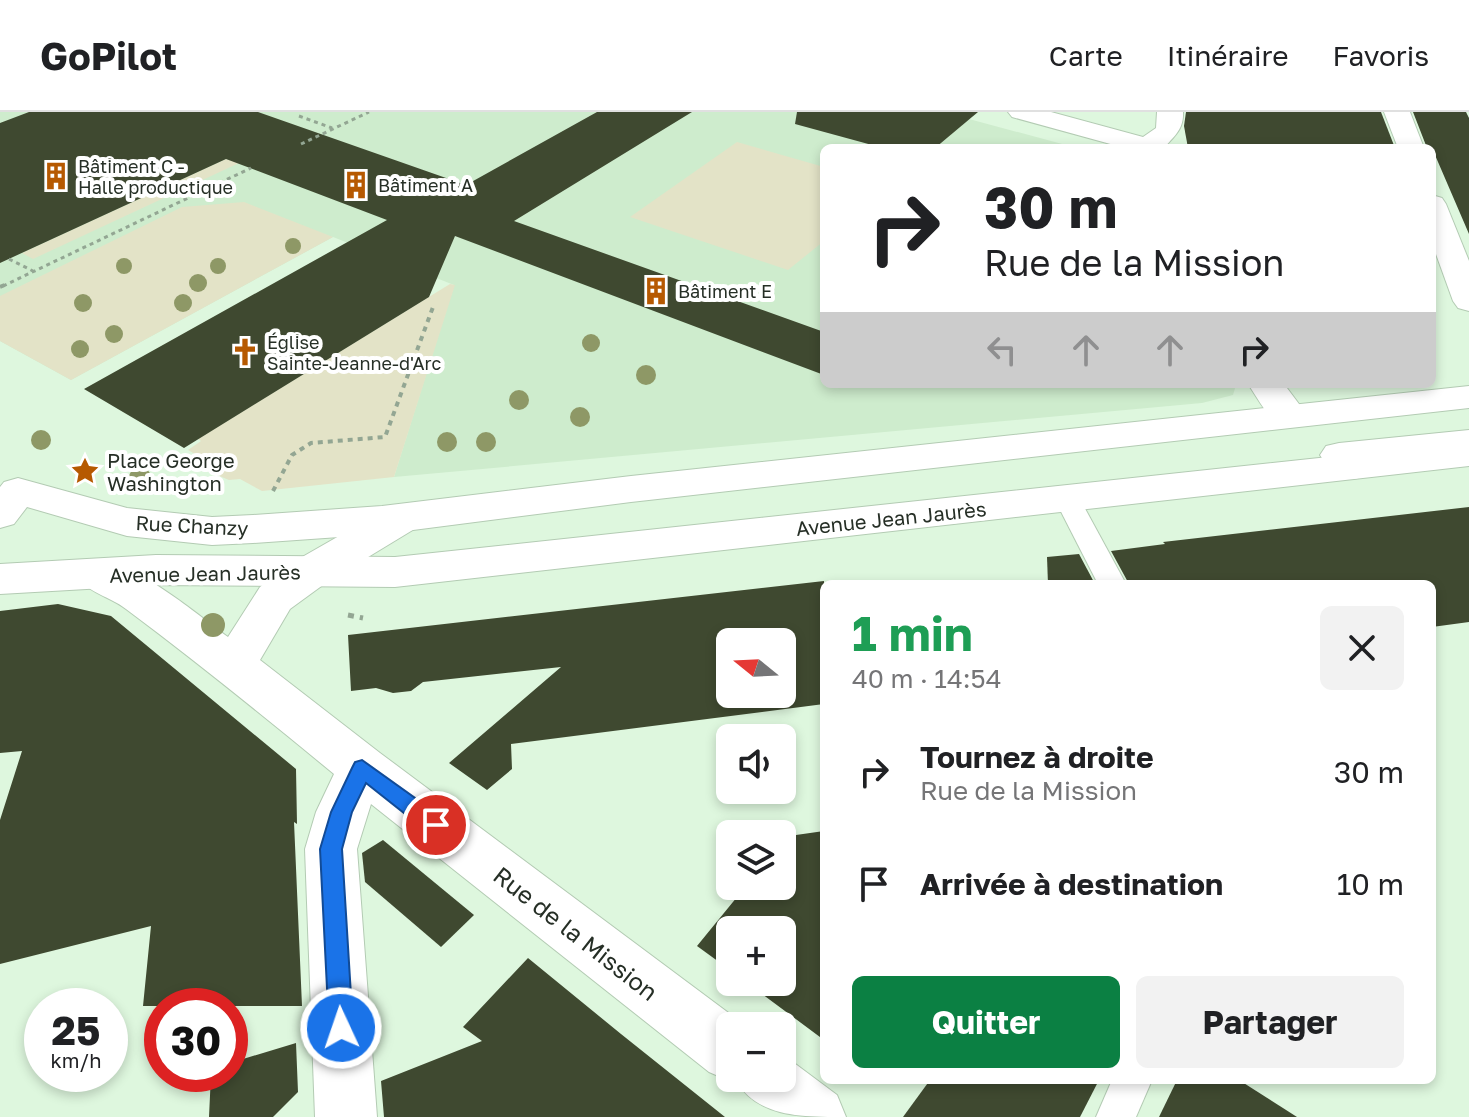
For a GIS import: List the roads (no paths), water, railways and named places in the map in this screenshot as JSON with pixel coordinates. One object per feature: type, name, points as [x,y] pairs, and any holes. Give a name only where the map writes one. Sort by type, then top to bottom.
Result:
[{"type":"main road","points":[[1021,112],[1138,144]]},
{"type":"main road","points":[[1153,144],[1168,132],[1170,112]]},
{"type":"main road","points":[[1397,112],[1409,144]]},
{"type":"main road","points":[[1436,214],[1469,301]]},
{"type":"main road","points":[[1269,388],[1290,416]]},
{"type":"main road","name":"Avenue Jean Jaurès","points":[[322,525],[1469,397]]},
{"type":"main road","points":[[1349,468],[1339,455],[1469,442]]},
{"type":"main road","name":"Avenue Jean Jaurès","points":[[98,575],[156,570],[395,572],[1469,454]]},
{"type":"main road","name":"Rue Chanzy","points":[[9,502],[170,528],[212,531],[322,525]]},
{"type":"main road","name":"Avenue Jean Jaurès","points":[[312,571],[402,518]]},
{"type":"main road","points":[[234,665],[275,598],[312,571]]},
{"type":"main road","points":[[0,579],[98,575]]},
{"type":"main road","name":"Rue de la Mission","points":[[98,575],[137,594],[234,665],[362,768],[716,1040]]},
{"type":"main road","points":[[346,1117],[331,849],[342,812],[362,768]]},
{"type":"main road","points":[[783,1092],[815,1117]]},
{"type":"lane","points":[[1067,498],[1110,580]]},
{"type":"lane","points":[[1116,1117],[1130,1084]]},
{"type":"place","name":"Bâtiment C - Halle productique","points":[[56,176]]},
{"type":"place","name":"Bâtiment A","points":[[356,185]]},
{"type":"place","name":"Bâtiment E","points":[[656,291]]},
{"type":"place","name":"Église Sainte-Jeanne-d'Arc","points":[[245,352]]},
{"type":"place","name":"Place George Washington","points":[[85,471]]}]
